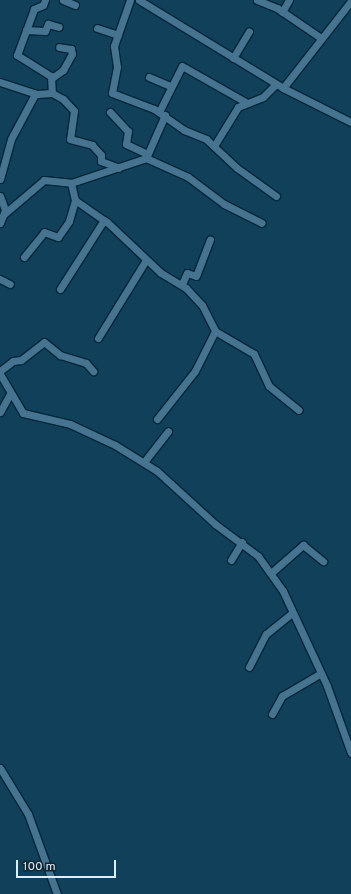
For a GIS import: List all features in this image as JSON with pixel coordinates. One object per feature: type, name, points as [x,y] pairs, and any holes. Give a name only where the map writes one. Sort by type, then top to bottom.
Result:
[{"type":"street","points":[[45,0],[43,5],[34,9],[18,55],[52,78]]},
{"type":"street","points":[[62,0],[75,5]]},
{"type":"street","points":[[130,0],[118,35],[114,53],[117,70],[112,93],[162,113],[180,128],[214,146],[237,168],[276,196]]},
{"type":"street","points":[[139,0],[276,84],[351,122]]},
{"type":"street","points":[[257,0],[282,12],[321,38]]},
{"type":"street","points":[[282,12],[289,0]]},
{"type":"street","points":[[283,88],[351,1]]},
{"type":"street","points":[[26,30],[45,32],[48,24],[59,27]]},
{"type":"street","points":[[97,28],[118,35]]},
{"type":"street","points":[[233,58],[249,32]]},
{"type":"street","points":[[52,78],[63,70],[72,54],[71,49],[59,46]]},
{"type":"street","points":[[0,224],[4,214],[44,180],[71,183],[119,168],[146,156],[170,86],[179,67],[186,66],[247,103]]},
{"type":"street","points":[[149,77],[170,86]]},
{"type":"street","points":[[52,78],[52,93]]},
{"type":"street","points":[[0,82],[35,94],[52,93],[74,111],[70,139],[92,145],[102,155],[101,161],[119,168]]},
{"type":"street","points":[[214,146],[238,107],[263,97],[276,84]]},
{"type":"street","points":[[0,179],[9,144],[35,94]]},
{"type":"street","points":[[110,112],[128,131],[126,144],[188,177],[224,204],[262,223]]},
{"type":"street","points":[[24,257],[44,232],[58,237],[70,221],[75,200],[71,183]]},
{"type":"street","points":[[0,196],[4,214]]},
{"type":"street","points":[[75,200],[104,220],[146,260],[182,284],[202,305],[215,331],[254,354],[269,386],[299,410]]},
{"type":"street","points":[[60,289],[104,220]]},
{"type":"street","points":[[182,284],[187,273],[196,276],[210,240]]},
{"type":"street","points":[[98,338],[146,260]]},
{"type":"street","points":[[0,280],[10,284]]},
{"type":"street","points":[[157,419],[195,371],[215,331]]},
{"type":"street","points":[[0,370],[12,361],[22,360],[44,342],[60,355],[86,363],[93,371]]},
{"type":"street","points":[[0,374],[18,408],[31,417],[89,430],[144,462],[174,485],[215,524],[242,542],[271,572],[321,673],[351,753]]},
{"type":"street","points":[[0,412],[10,394]]},
{"type":"street","points":[[144,462],[168,432]]},
{"type":"street","points":[[231,560],[242,542]]},
{"type":"street","points":[[271,572],[303,545],[323,561]]},
{"type":"street","points":[[249,667],[266,634],[291,614]]},
{"type":"street","points":[[272,714],[282,696],[321,673]]},
{"type":"street","points":[[0,768],[28,814],[57,894]]}]
